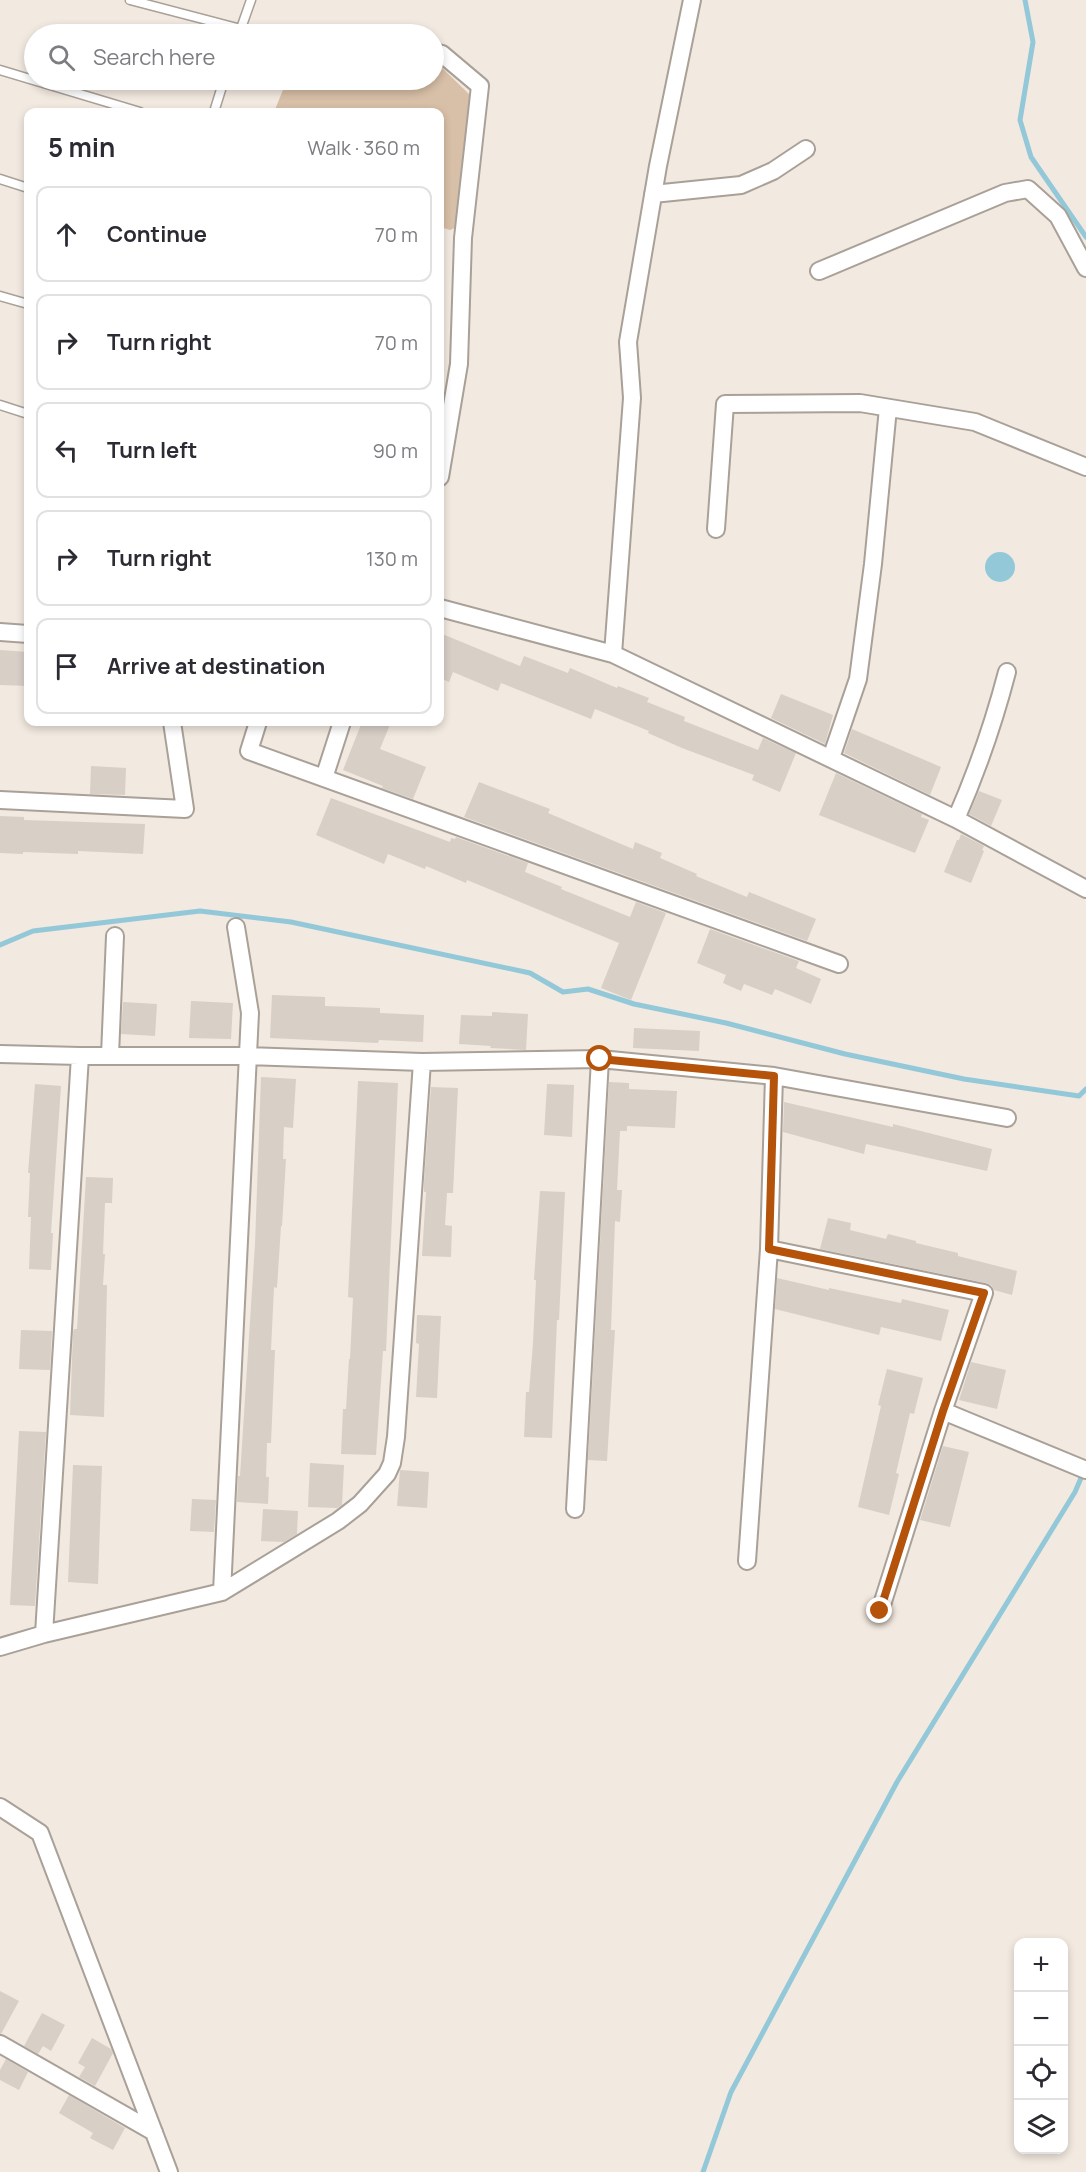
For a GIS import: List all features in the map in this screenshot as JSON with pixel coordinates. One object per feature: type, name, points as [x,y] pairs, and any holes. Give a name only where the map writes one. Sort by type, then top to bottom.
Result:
[{"type":"street","points":[[613,654],[632,398],[628,342],[653,195],[692,0]]},
{"type":"street","points":[[444,56],[480,86],[464,238],[459,364],[444,453]]},
{"type":"street","points":[[653,195],[741,185],[773,171],[806,149]]},
{"type":"street","points":[[819,271],[1005,194],[1028,189],[1058,216],[1086,268]]},
{"type":"street","points":[[716,529],[725,404],[860,403],[975,422],[1086,468]]},
{"type":"street","points":[[831,758],[858,679],[873,564],[888,408]]},
{"type":"street","points":[[444,609],[613,654],[956,819],[1086,889]]},
{"type":"street","points":[[0,632],[24,634]]},
{"type":"street","points":[[956,819],[981,757],[998,708],[1007,672]]},
{"type":"street","points":[[0,800],[185,809],[173,726]]},
{"type":"street","points":[[257,726],[249,751],[839,964]]},
{"type":"street","points":[[324,778],[341,726]]},
{"type":"street","points":[[222,1592],[250,1013],[236,927]]},
{"type":"street","points":[[110,1056],[115,936]]},
{"type":"street","points":[[0,1054],[248,1056],[422,1062],[600,1059],[774,1076],[1007,1118]]},
{"type":"street","points":[[44,1634],[80,1056]]},
{"type":"street","points":[[575,1509],[600,1059]]},
{"type":"street","points":[[0,1647],[44,1634],[222,1592],[338,1521],[360,1504],[387,1474],[392,1463],[396,1437],[422,1062]]},
{"type":"street","points":[[747,1561],[769,1249],[774,1076]]},
{"type":"street","points":[[769,1249],[984,1293],[943,1411],[880,1611]]},
{"type":"street","points":[[943,1411],[1086,1470]]},
{"type":"street","points":[[0,1807],[40,1833],[168,2172]]},
{"type":"street","points":[[0,2044],[154,2132]]},
{"type":"lane","points":[[130,0],[212,24]]},
{"type":"lane","points":[[243,24],[251,0]]},
{"type":"lane","points":[[0,70],[24,77]]},
{"type":"lane","points":[[67,90],[127,108]]},
{"type":"lane","points":[[215,108],[221,90]]},
{"type":"lane","points":[[0,179],[24,187]]},
{"type":"lane","points":[[0,296],[24,303]]},
{"type":"lane","points":[[0,405],[24,413]]},
{"type":"shaded area","points":[[444,70],[471,96],[457,227],[450,230],[444,228],[444,108],[276,108],[283,90],[444,90]]},
{"type":"water","points":[[1000,552],[1011,556],[1015,567],[1011,578],[1000,582],[989,578],[985,567],[989,556]]},
{"type":"building","points":[[444,635],[520,666],[524,656],[568,673],[570,668],[617,688],[618,686],[649,698],[647,702],[685,717],[684,721],[758,750],[763,738],[796,753],[780,792],[752,780],[754,775],[682,748],[648,733],[649,731],[595,709],[591,719],[501,683],[498,691],[453,672],[449,682],[444,680]]},
{"type":"building","points":[[0,650],[24,652],[24,686],[0,685]]},
{"type":"building","points":[[781,694],[833,715],[825,744],[771,718]]},
{"type":"building","points":[[360,726],[389,726],[380,749],[426,767],[413,799],[343,770]]},
{"type":"building","points":[[852,729],[941,767],[930,795],[844,753]]},
{"type":"building","points":[[91,766],[126,768],[125,795],[90,794]]},
{"type":"building","points":[[836,773],[922,814],[921,817],[929,820],[915,853],[819,815]]},
{"type":"building","points":[[479,782],[550,809],[548,813],[633,849],[635,842],[662,853],[660,858],[747,897],[749,892],[816,919],[807,941],[464,817]]},
{"type":"building","points":[[979,791],[1002,800],[991,826],[969,814]]},
{"type":"building","points":[[331,798],[450,842],[451,838],[456,837],[528,863],[525,872],[630,917],[636,902],[666,913],[631,1000],[601,988],[619,943],[467,880],[466,883],[426,866],[425,869],[388,854],[384,864],[316,835]]},
{"type":"building","points":[[0,816],[24,817],[24,820],[145,824],[143,854],[78,851],[78,854],[0,853]]},
{"type":"building","points":[[961,834],[984,846],[971,883],[944,872]]},
{"type":"building","points":[[710,929],[799,961],[796,968],[821,979],[811,1004],[775,989],[772,995],[744,984],[741,991],[723,983],[726,975],[697,963]]},
{"type":"building","points":[[272,995],[325,997],[325,1006],[380,1008],[380,1013],[424,1015],[423,1042],[379,1040],[378,1043],[270,1038]]},
{"type":"building","points":[[191,1001],[233,1003],[231,1039],[189,1038]]},
{"type":"building","points":[[123,1002],[157,1004],[155,1036],[121,1034]]},
{"type":"building","points":[[492,1012],[528,1014],[526,1050],[459,1044],[461,1015],[492,1016]]},
{"type":"building","points":[[634,1028],[700,1031],[699,1051],[633,1048]]},
{"type":"building","points":[[261,1077],[296,1079],[293,1128],[284,1127],[283,1159],[286,1159],[277,1288],[274,1287],[271,1350],[275,1350],[271,1443],[267,1443],[268,1504],[237,1502],[255,1244]]},
{"type":"building","points":[[358,1081],[398,1083],[386,1351],[383,1351],[376,1455],[341,1454],[353,1298],[348,1297]]},
{"type":"building","points":[[609,1082],[629,1083],[629,1089],[677,1091],[675,1128],[627,1126],[627,1131],[620,1131],[617,1190],[622,1190],[620,1222],[615,1221],[611,1330],[615,1330],[607,1461],[588,1460]]},
{"type":"building","points":[[35,1084],[61,1086],[51,1233],[53,1233],[51,1270],[29,1269],[31,1217],[28,1217],[30,1173],[28,1173]]},
{"type":"building","points":[[547,1084],[574,1085],[572,1137],[544,1135]]},
{"type":"building","points":[[431,1087],[458,1088],[453,1193],[447,1193],[445,1225],[452,1226],[451,1257],[422,1256],[426,1192],[424,1192],[424,1182]]},
{"type":"building","points":[[784,1102],[893,1127],[893,1124],[992,1149],[987,1171],[866,1144],[864,1154],[783,1132]]},
{"type":"building","points":[[86,1177],[113,1178],[112,1203],[105,1203],[103,1254],[105,1254],[103,1285],[107,1285],[104,1417],[70,1415],[73,1332],[77,1329]]},
{"type":"building","points":[[540,1191],[565,1192],[552,1438],[524,1437],[526,1392],[529,1392],[533,1343],[536,1280],[534,1280]]},
{"type":"building","points":[[828,1218],[851,1223],[850,1230],[886,1239],[888,1234],[958,1253],[958,1256],[1017,1271],[1012,1295],[994,1290],[986,1283],[820,1249]]},
{"type":"building","points":[[777,1278],[829,1290],[829,1288],[901,1303],[902,1299],[949,1310],[941,1341],[881,1327],[879,1335],[775,1309]]},
{"type":"building","points":[[417,1315],[441,1316],[437,1398],[416,1397],[419,1344],[416,1343]]},
{"type":"building","points":[[21,1330],[52,1331],[50,1370],[19,1369]]},
{"type":"building","points":[[971,1362],[1006,1370],[997,1409],[959,1400]]},
{"type":"building","points":[[887,1369],[923,1378],[914,1414],[910,1413],[889,1515],[858,1507]]},
{"type":"building","points":[[19,1431],[46,1432],[35,1606],[10,1605]]},
{"type":"building","points":[[943,1446],[969,1452],[950,1527],[920,1520]]},
{"type":"building","points":[[310,1463],[344,1465],[342,1505],[337,1508],[308,1507]]},
{"type":"building","points":[[73,1465],[102,1466],[98,1584],[68,1582]]},
{"type":"building","points":[[400,1470],[429,1472],[427,1508],[397,1506]]},
{"type":"building","points":[[192,1499],[216,1500],[214,1532],[190,1531]]},
{"type":"building","points":[[263,1509],[298,1511],[297,1534],[284,1542],[261,1541]]},
{"type":"building","points":[[0,1991],[19,2001],[1,2034],[0,2034]]},
{"type":"building","points":[[42,2013],[65,2025],[51,2051],[43,2046],[38,2054],[24,2046]]},
{"type":"building","points":[[92,2038],[111,2049],[113,2053],[95,2086],[79,2077],[85,2067],[78,2063]]},
{"type":"building","points":[[6,2059],[28,2072],[19,2090],[0,2080],[0,2070]]},
{"type":"building","points":[[69,2095],[125,2128],[113,2150],[90,2138],[93,2133],[59,2113]]},
{"type":"waterway","points":[[1025,0],[1033,42],[1020,120],[1031,157],[1086,237]]},
{"type":"waterway","points":[[0,945],[33,931],[200,911],[291,922],[530,973],[563,992],[588,989],[634,1004],[726,1023],[845,1054],[964,1079],[1079,1096],[1086,1089]]},
{"type":"waterway","points":[[703,2172],[731,2092],[897,1782],[1075,1492],[1084,1471]]},
{"type":"route","points":[[600,1059],[774,1076],[769,1249],[984,1293],[943,1411],[880,1611]]}]
